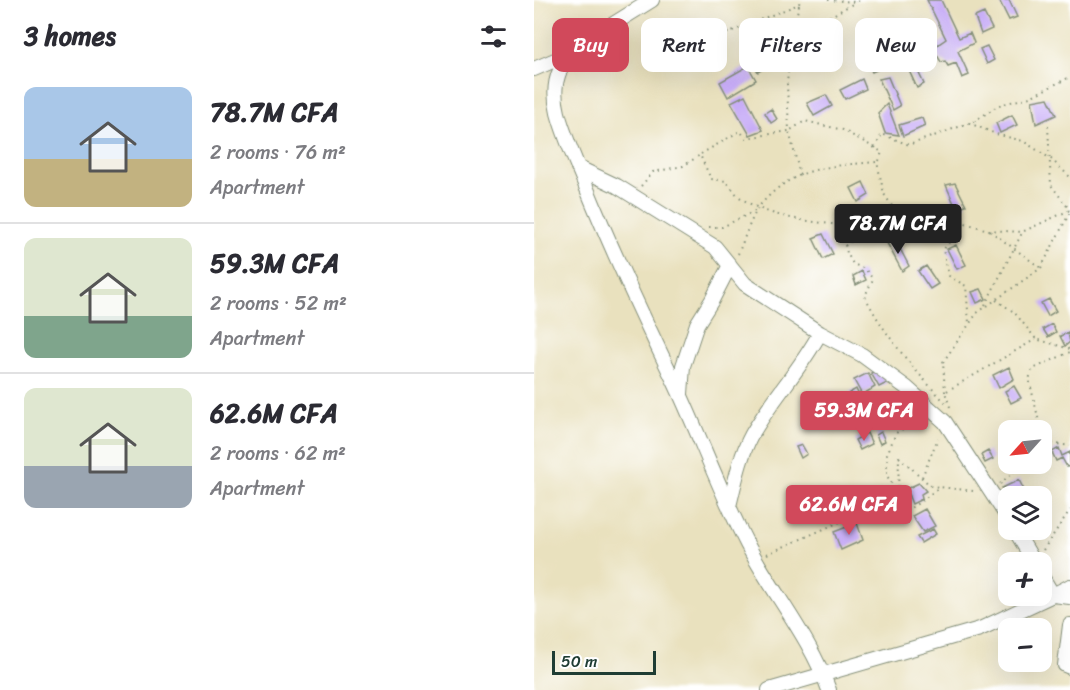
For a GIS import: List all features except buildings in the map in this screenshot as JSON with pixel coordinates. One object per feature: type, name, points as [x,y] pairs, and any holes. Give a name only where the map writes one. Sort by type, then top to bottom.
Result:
[{"type":"street","points":[[623,18],[652,0]]},
{"type":"street","points":[[534,69],[552,61]]},
{"type":"street","points":[[558,72],[555,85],[558,112],[607,239],[681,396],[729,506],[756,559],[790,613],[824,675],[829,690]]},
{"type":"street","points":[[579,168],[617,186],[715,247],[745,284],[820,333],[862,355],[907,388],[945,422],[998,502]]},
{"type":"street","points":[[681,396],[683,366],[697,324],[730,266]]},
{"type":"street","points":[[729,506],[750,437],[762,417],[806,359],[820,333]]},
{"type":"street","points":[[1023,540],[1032,552]]},
{"type":"street","points":[[769,690],[980,629],[1070,586]]},
{"type":"street","points":[[1053,595],[1070,597]]},
{"type":"street","points":[[1070,625],[1065,665],[1070,667]]},
{"type":"path","points":[[828,0],[856,2]]},
{"type":"path","points":[[827,18],[860,0]]},
{"type":"path","points":[[796,18],[800,2]]},
{"type":"path","points":[[727,33],[800,2]]},
{"type":"path","points":[[788,72],[789,131],[800,175]]},
{"type":"path","points":[[875,148],[882,134],[909,145],[975,121],[999,105],[1030,97],[1070,77]]},
{"type":"path","points":[[633,196],[653,172],[683,166],[740,131],[746,138],[789,131],[805,120],[843,130],[882,152],[878,164],[884,194],[900,218],[914,224]]},
{"type":"path","points":[[969,123],[996,134],[1023,141],[1051,159],[1070,177]]},
{"type":"path","points":[[1048,126],[1051,185],[1070,210]]},
{"type":"path","points":[[700,155],[711,179],[726,180],[740,197],[759,208],[795,219],[840,225],[845,246],[853,264],[865,269],[873,279],[865,296],[875,319],[950,407]]},
{"type":"path","points":[[730,266],[761,204],[786,183],[800,175],[830,166],[877,162],[878,164]]},
{"type":"path","points":[[682,226],[722,227],[759,208]]},
{"type":"path","points":[[845,246],[868,228],[877,236],[888,237],[914,224],[952,219],[988,230],[1022,232],[1070,210]]},
{"type":"path","points":[[950,407],[945,392],[943,362],[977,313],[1041,268],[1070,210]]},
{"type":"path","points":[[952,219],[951,240],[943,250],[949,276],[966,286],[970,325]]},
{"type":"path","points":[[988,230],[1041,268]]},
{"type":"path","points":[[984,308],[1022,232]]},
{"type":"path","points":[[996,300],[1014,312],[1036,339],[1070,351]]},
{"type":"path","points":[[1070,327],[1070,334]]},
{"type":"path","points":[[945,392],[1036,339]]},
{"type":"path","points":[[1038,420],[1029,379],[1033,369],[1070,351]]},
{"type":"path","points":[[898,493],[887,476],[887,454],[896,433],[932,411],[950,407]]},
{"type":"path","points":[[1052,444],[1070,446]]},
{"type":"path","points":[[898,493],[899,457],[931,486],[992,493],[1012,474]]},
{"type":"path","points":[[858,514],[896,517],[940,487]]},
{"type":"path","points":[[756,559],[858,514],[898,493]]},
{"type":"path","points":[[1041,552],[1070,510]]}]
